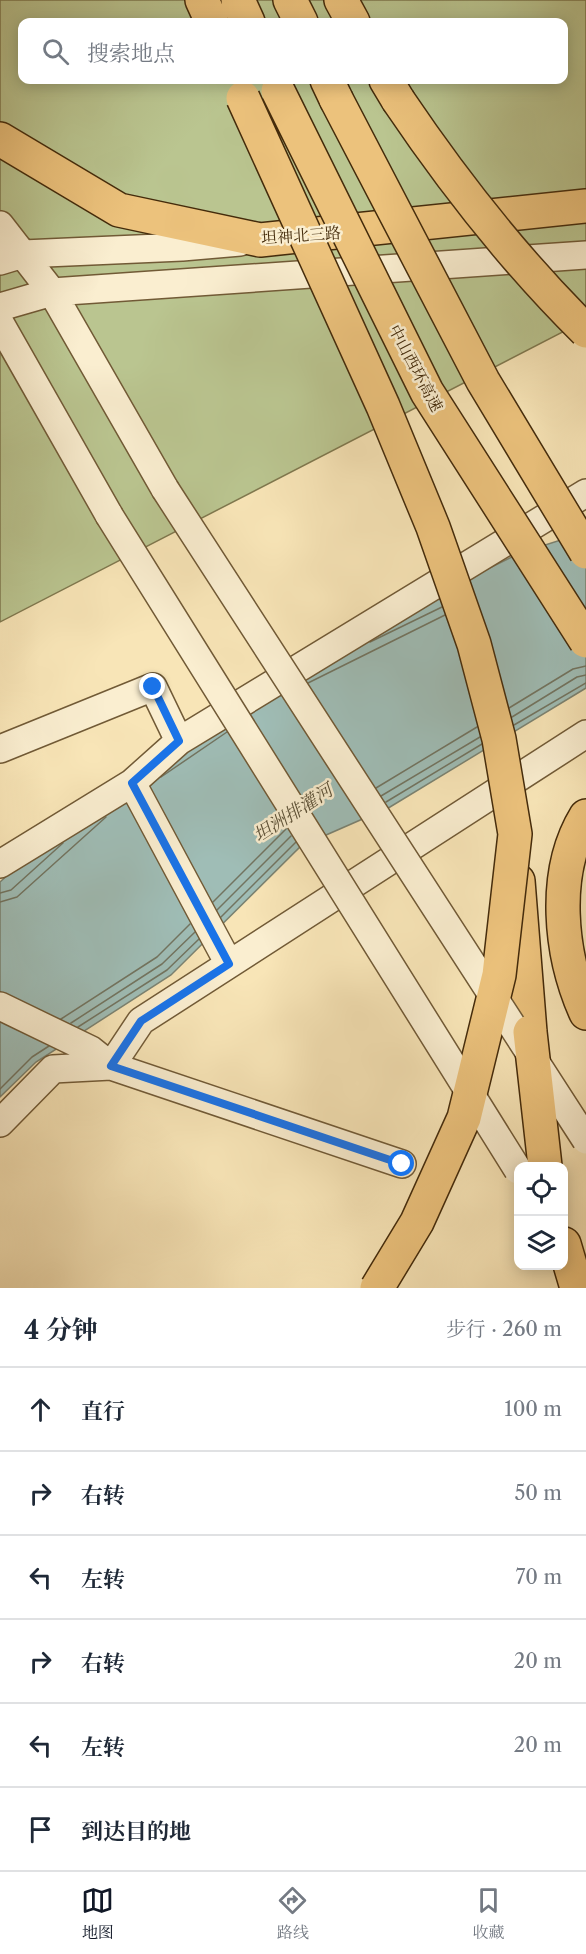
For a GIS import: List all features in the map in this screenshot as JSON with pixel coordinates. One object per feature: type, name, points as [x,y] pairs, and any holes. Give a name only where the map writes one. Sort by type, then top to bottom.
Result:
[{"type":"main road","points":[[202,0],[210,18]]},
{"type":"main road","points":[[238,0],[246,18]]},
{"type":"main road","points":[[290,0],[299,18]]},
{"type":"main road","points":[[341,0],[351,18]]},
{"type":"main road","name":"中山西环高速","points":[[275,86],[427,393],[586,641]]},
{"type":"main road","points":[[239,89],[383,406],[433,527],[477,655],[499,739],[515,834],[539,1125],[544,1162]]},
{"type":"main road","points":[[332,89],[483,381],[586,552]]},
{"type":"main road","points":[[392,90],[447,173],[494,232],[586,331]]},
{"type":"main road","name":"坦神北三路","points":[[0,139],[119,210],[260,240],[586,206]]},
{"type":"main road","points":[[552,495],[586,533]]},
{"type":"main road","points":[[586,816],[580,826],[569,863],[563,901],[563,942],[574,986],[586,1013]]},
{"type":"main road","points":[[378,1288],[417,1222],[464,1118],[499,975],[515,834]]},
{"type":"main road","points":[[568,1258],[577,1288]]},
{"type":"street","points":[[0,225],[11,258],[52,292],[165,489],[586,1140]]},
{"type":"street","points":[[11,258],[182,248],[260,240]]},
{"type":"street","points":[[0,307],[52,292],[586,255]]},
{"type":"street","points":[[0,323],[109,515],[514,1162]]},
{"type":"street","points":[[0,864],[132,783],[179,741],[586,493]]},
{"type":"street","points":[[0,749],[153,687],[179,741]]},
{"type":"street","points":[[0,1123],[52,1069],[101,1058],[141,1021],[586,734]]},
{"type":"street","points":[[132,783],[229,964]]},
{"type":"street","points":[[0,1005],[101,1058],[402,1164]]},
{"type":"street","points":[[568,1243],[586,1266]]},
{"type":"green space","points":[[0,0],[586,0],[586,320],[0,622]]},
{"type":"water","name":"坦洲排灌河","points":[[586,532],[586,688],[390,807],[301,846],[171,975],[36,1062],[0,1097],[0,882],[97,794],[259,682],[520,553]]},
{"type":"route","points":[[153,687],[179,741],[132,783],[229,964],[141,1021],[111,1066],[402,1164]]}]
